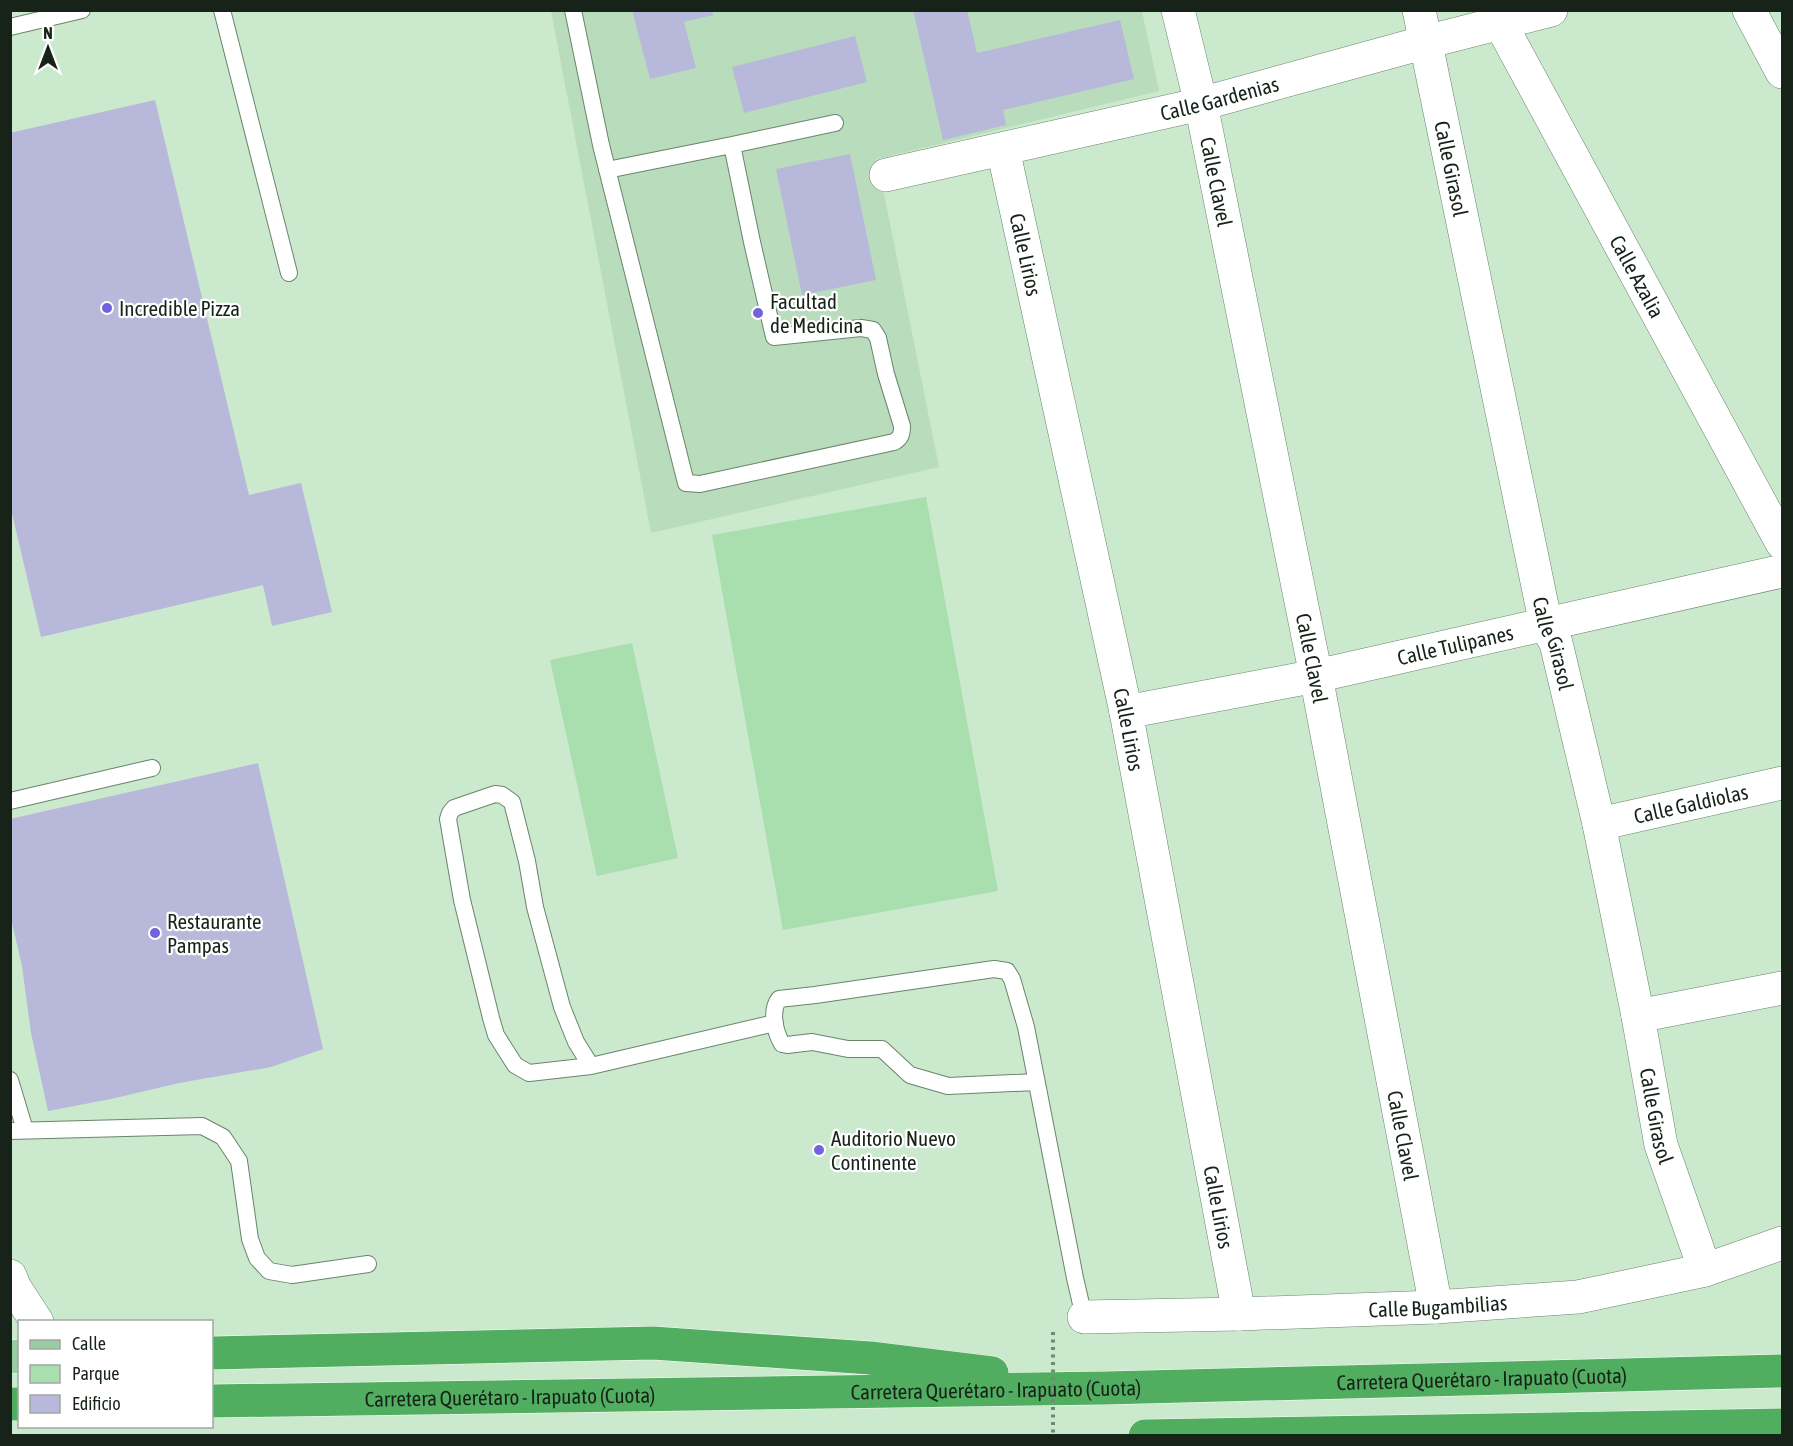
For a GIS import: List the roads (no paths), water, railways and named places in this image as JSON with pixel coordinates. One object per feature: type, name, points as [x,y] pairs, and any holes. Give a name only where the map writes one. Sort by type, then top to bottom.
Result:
[{"type":"highway","points":[[213,1353],[653,1344],[870,1358],[1106,1388]]},
{"type":"highway","name":"Carretera Querétaro - Irapuato (Cuota)","points":[[213,1401],[1106,1388],[1782,1371]]},
{"type":"highway","points":[[1145,1436],[1782,1425]]},
{"type":"street","name":"Calle Clavel","points":[[1178,10],[1201,104],[1316,676],[1436,1307]]},
{"type":"street","name":"Calle Girasol","points":[[1419,10],[1546,625],[1556,643],[1599,824],[1638,1016],[1661,1145],[1705,1270]]},
{"type":"street","name":"Calle Gardenias","points":[[886,175],[1201,104],[1426,42],[1497,17],[1551,10]]},
{"type":"street","points":[[1749,10],[1782,72]]},
{"type":"street","name":"Calle Azalia","points":[[1497,17],[1782,543]]},
{"type":"street","name":"Calle Lirios","points":[[1003,149],[1126,712],[1239,1314]]},
{"type":"street","name":"Calle Tulipanes","points":[[1126,712],[1316,676],[1782,571]]},
{"type":"street","name":"Calle Galdiolas","points":[[1599,824],[1782,783]]},
{"type":"street","points":[[1638,1016],[1782,988]]},
{"type":"street","name":"Calle Bugambilias","points":[[1084,1317],[1436,1307],[1578,1297],[1705,1270],[1782,1243]]},
{"type":"street","points":[[10,1276],[36,1320]]},
{"type":"lane","points":[[10,27],[82,10]]},
{"type":"lane","points":[[222,10],[289,273]]},
{"type":"lane","points":[[573,10],[608,170],[686,483],[700,484],[894,442],[902,434],[902,426],[878,338],[873,330],[861,328],[774,338],[732,146]]},
{"type":"lane","points":[[608,170],[835,123]]},
{"type":"lane","points":[[10,801],[152,768]]},
{"type":"lane","points":[[591,1066],[576,1042],[562,1007],[535,907],[527,861],[512,802],[502,795],[495,794],[454,808],[448,819],[460,888],[496,1035],[515,1065],[529,1073],[591,1066],[775,1023]]},
{"type":"lane","points":[[1036,1082],[948,1086],[910,1076],[882,1049],[848,1049],[812,1042],[782,1044],[775,1023],[775,1005],[779,999],[994,969],[1007,971],[1012,979],[1026,1027],[1084,1317]]},
{"type":"lane","points":[[10,1080],[18,1130],[202,1126],[223,1137],[239,1161],[250,1239],[257,1258],[269,1271],[292,1275],[368,1264]]},
{"type":"place","name":"Incredible Pizza","points":[[107,308]]},
{"type":"place","name":"Facultad de Medicina","points":[[758,313]]},
{"type":"place","name":"Restaurante Pampas","points":[[155,933]]},
{"type":"place","name":"Auditorio Nuevo Continente","points":[[819,1150]]}]
